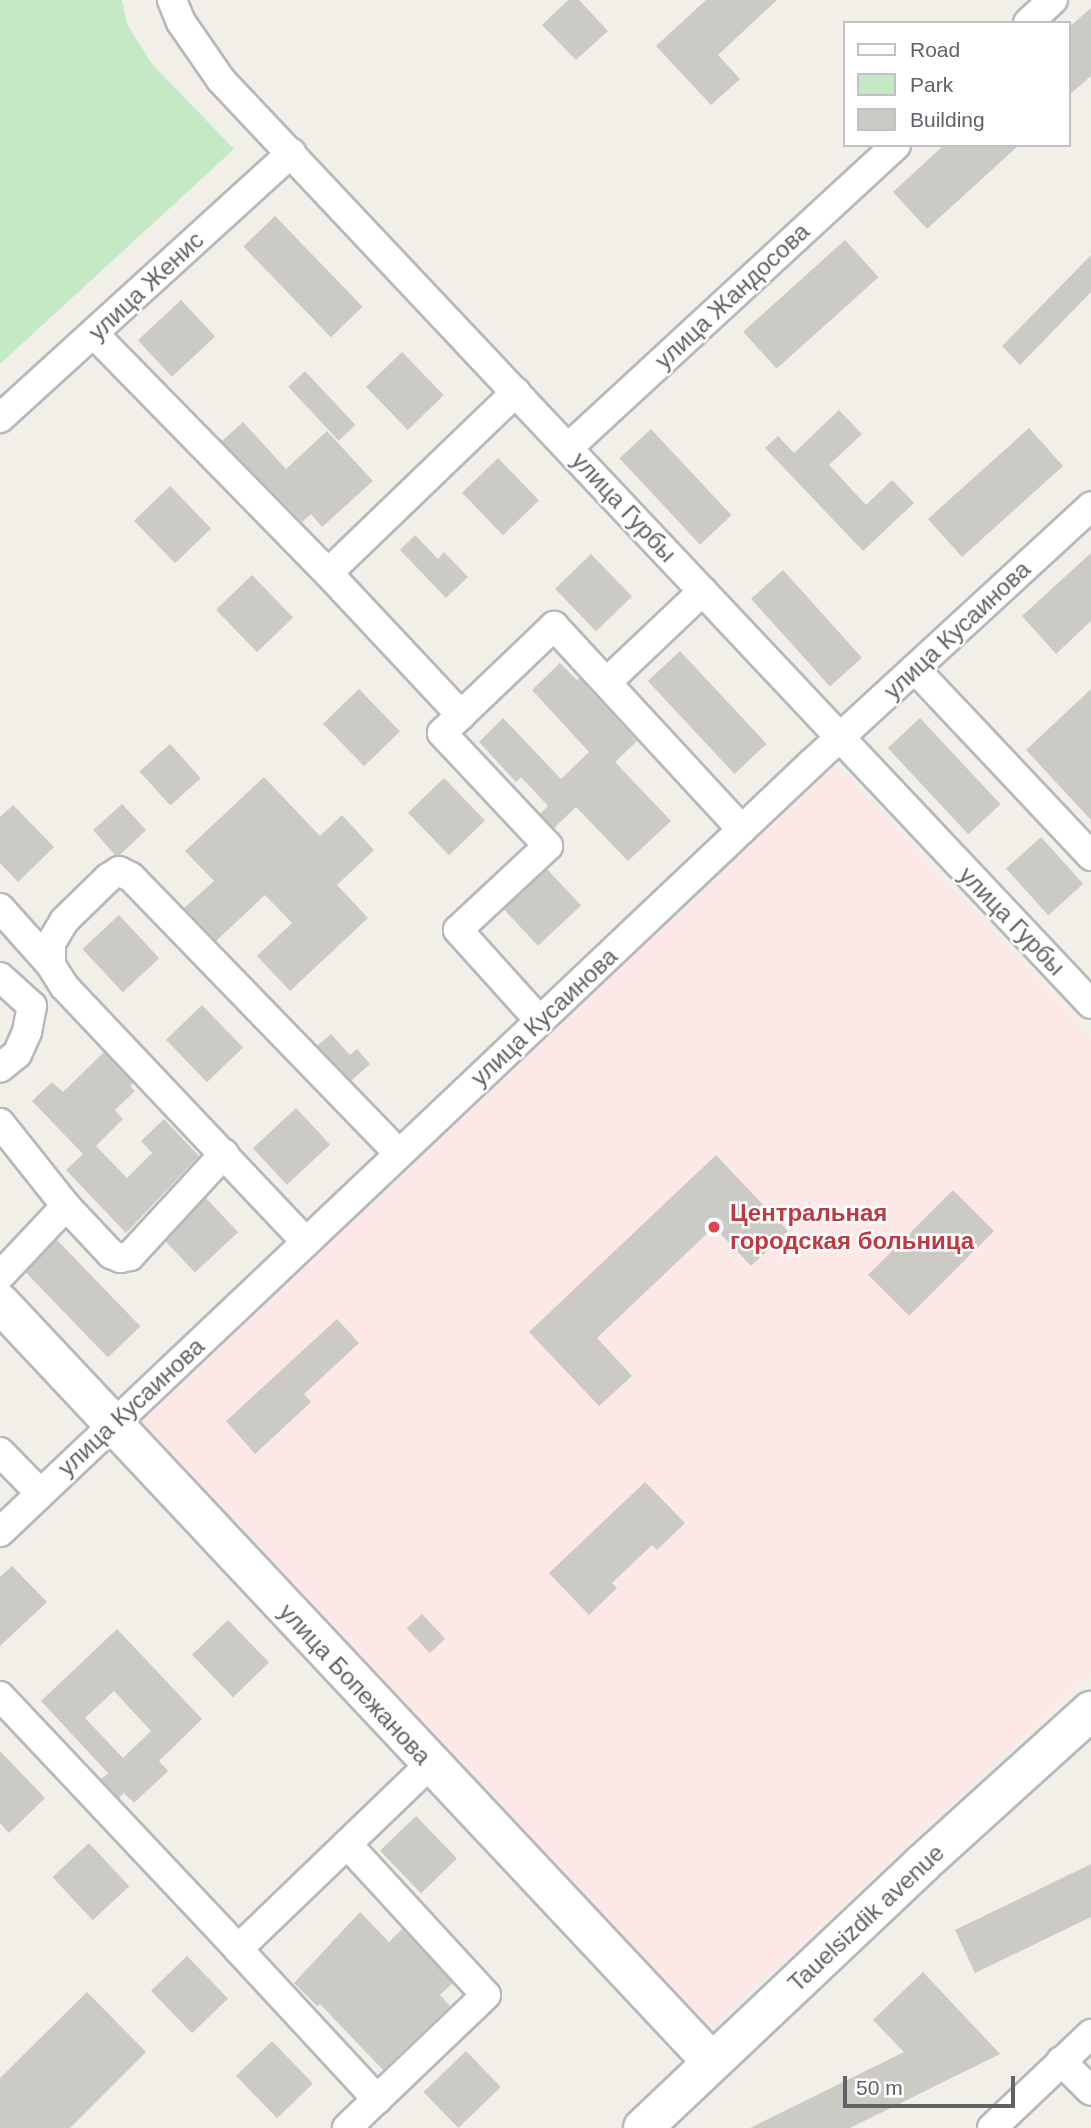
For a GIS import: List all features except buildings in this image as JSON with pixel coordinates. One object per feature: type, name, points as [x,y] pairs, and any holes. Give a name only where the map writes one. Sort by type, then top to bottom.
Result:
[{"type":"street","name":"улица Гурбы","points":[[172,0],[181,22],[221,80],[1091,1004]]},
{"type":"street","points":[[1030,21],[1053,0]]},
{"type":"street","name":"улица Жандосова","points":[[569,447],[894,147]]},
{"type":"street","name":"улица Женис","points":[[0,418],[291,153]]},
{"type":"street","points":[[94,334],[328,573],[461,715]]},
{"type":"street","points":[[328,573],[516,392]]},
{"type":"street","name":"улица Кусаинова","points":[[0,1532],[742,830],[1091,506]]},
{"type":"street","points":[[607,682],[704,591]]},
{"type":"street","points":[[540,1021],[458,930],[548,846],[442,733],[554,626],[742,830]]},
{"type":"street","points":[[915,668],[1091,856]]},
{"type":"street","points":[[51,965],[51,943],[64,921],[108,878],[119,871],[131,877],[398,1154]]},
{"type":"street","points":[[0,908],[51,965],[64,986],[306,1242]]},
{"type":"street","points":[[0,977],[32,1006],[27,1032],[17,1054],[0,1068]]},
{"type":"street","points":[[0,1122],[66,1206],[111,1254],[120,1258],[130,1256],[224,1154]]},
{"type":"street","points":[[0,1276],[66,1206]]},
{"type":"street","name":"улица Бопежанова","points":[[0,1303],[111,1425],[712,2062]]},
{"type":"street","points":[[0,1452],[40,1493]]},
{"type":"street","points":[[0,1696],[377,2099]]},
{"type":"street","name":"Tauelsizdik avenue","points":[[643,2128],[1091,1711]]},
{"type":"street","points":[[238,1949],[430,1764]]},
{"type":"street","points":[[346,1844],[486,1995],[347,2128]]},
{"type":"street","points":[[992,2128],[1091,2034]]},
{"type":"street","points":[[1061,2061],[1091,2091]]},
{"type":"shaded area","name":"Центральная городская больница","points":[[834,762],[1091,1037],[1091,1672],[708,2030],[133,1417]]},
{"type":"green space","points":[[0,0],[122,0],[127,24],[152,64],[234,149],[0,364]]},
{"type":"place","name":"Центральная городская больница","points":[[714,1227]]}]
